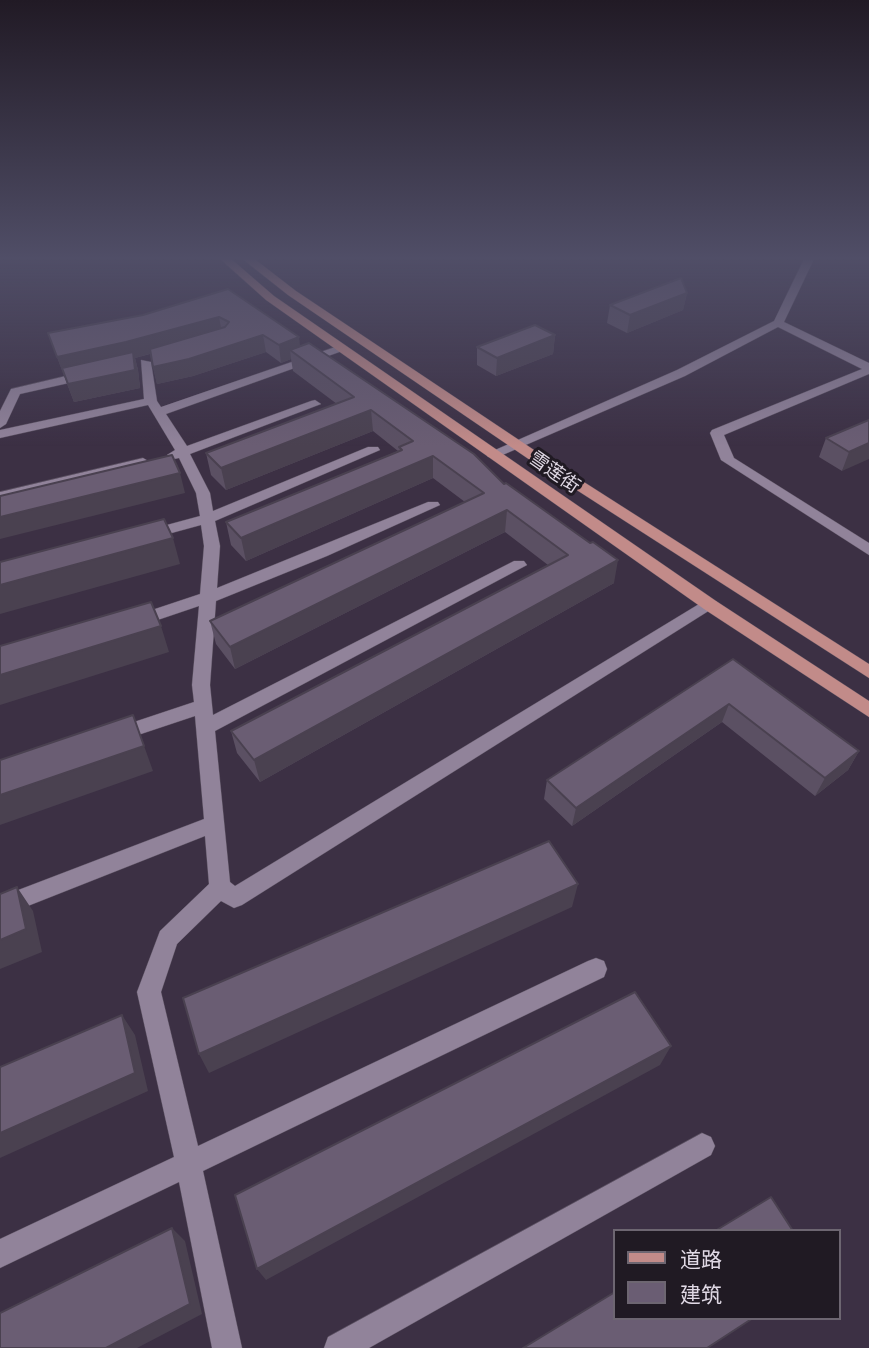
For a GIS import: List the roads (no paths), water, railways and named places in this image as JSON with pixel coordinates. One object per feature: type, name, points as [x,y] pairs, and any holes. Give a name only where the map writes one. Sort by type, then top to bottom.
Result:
[{"type":"main road","name":"雪莲街","points":[[301,320],[710,605],[869,710]]},
{"type":"main road","name":"雪莲街","points":[[332,320],[516,444],[869,673]]},
{"type":"street","points":[[493,454],[681,373],[779,320]]},
{"type":"street","points":[[778,323],[869,369]]},
{"type":"street","points":[[0,435],[176,405],[341,348]]},
{"type":"street","points":[[145,362],[155,407],[203,493],[212,546],[201,685],[220,887],[234,898],[710,605]]},
{"type":"street","points":[[869,369],[718,433],[728,460],[869,550]]},
{"type":"street","points":[[0,424],[15,392],[96,373]]},
{"type":"street","points":[[0,496],[183,453],[315,404]]},
{"type":"street","points":[[129,539],[207,519],[373,450]]},
{"type":"street","points":[[117,627],[207,600],[433,505]]},
{"type":"street","points":[[205,728],[519,565]]},
{"type":"street","points":[[101,740],[203,706]]},
{"type":"street","points":[[0,907],[214,824]]},
{"type":"street","points":[[220,887],[167,938],[149,992],[227,1348]]},
{"type":"street","points":[[0,1254],[596,969]]},
{"type":"street","points":[[339,1348],[702,1146]]}]
